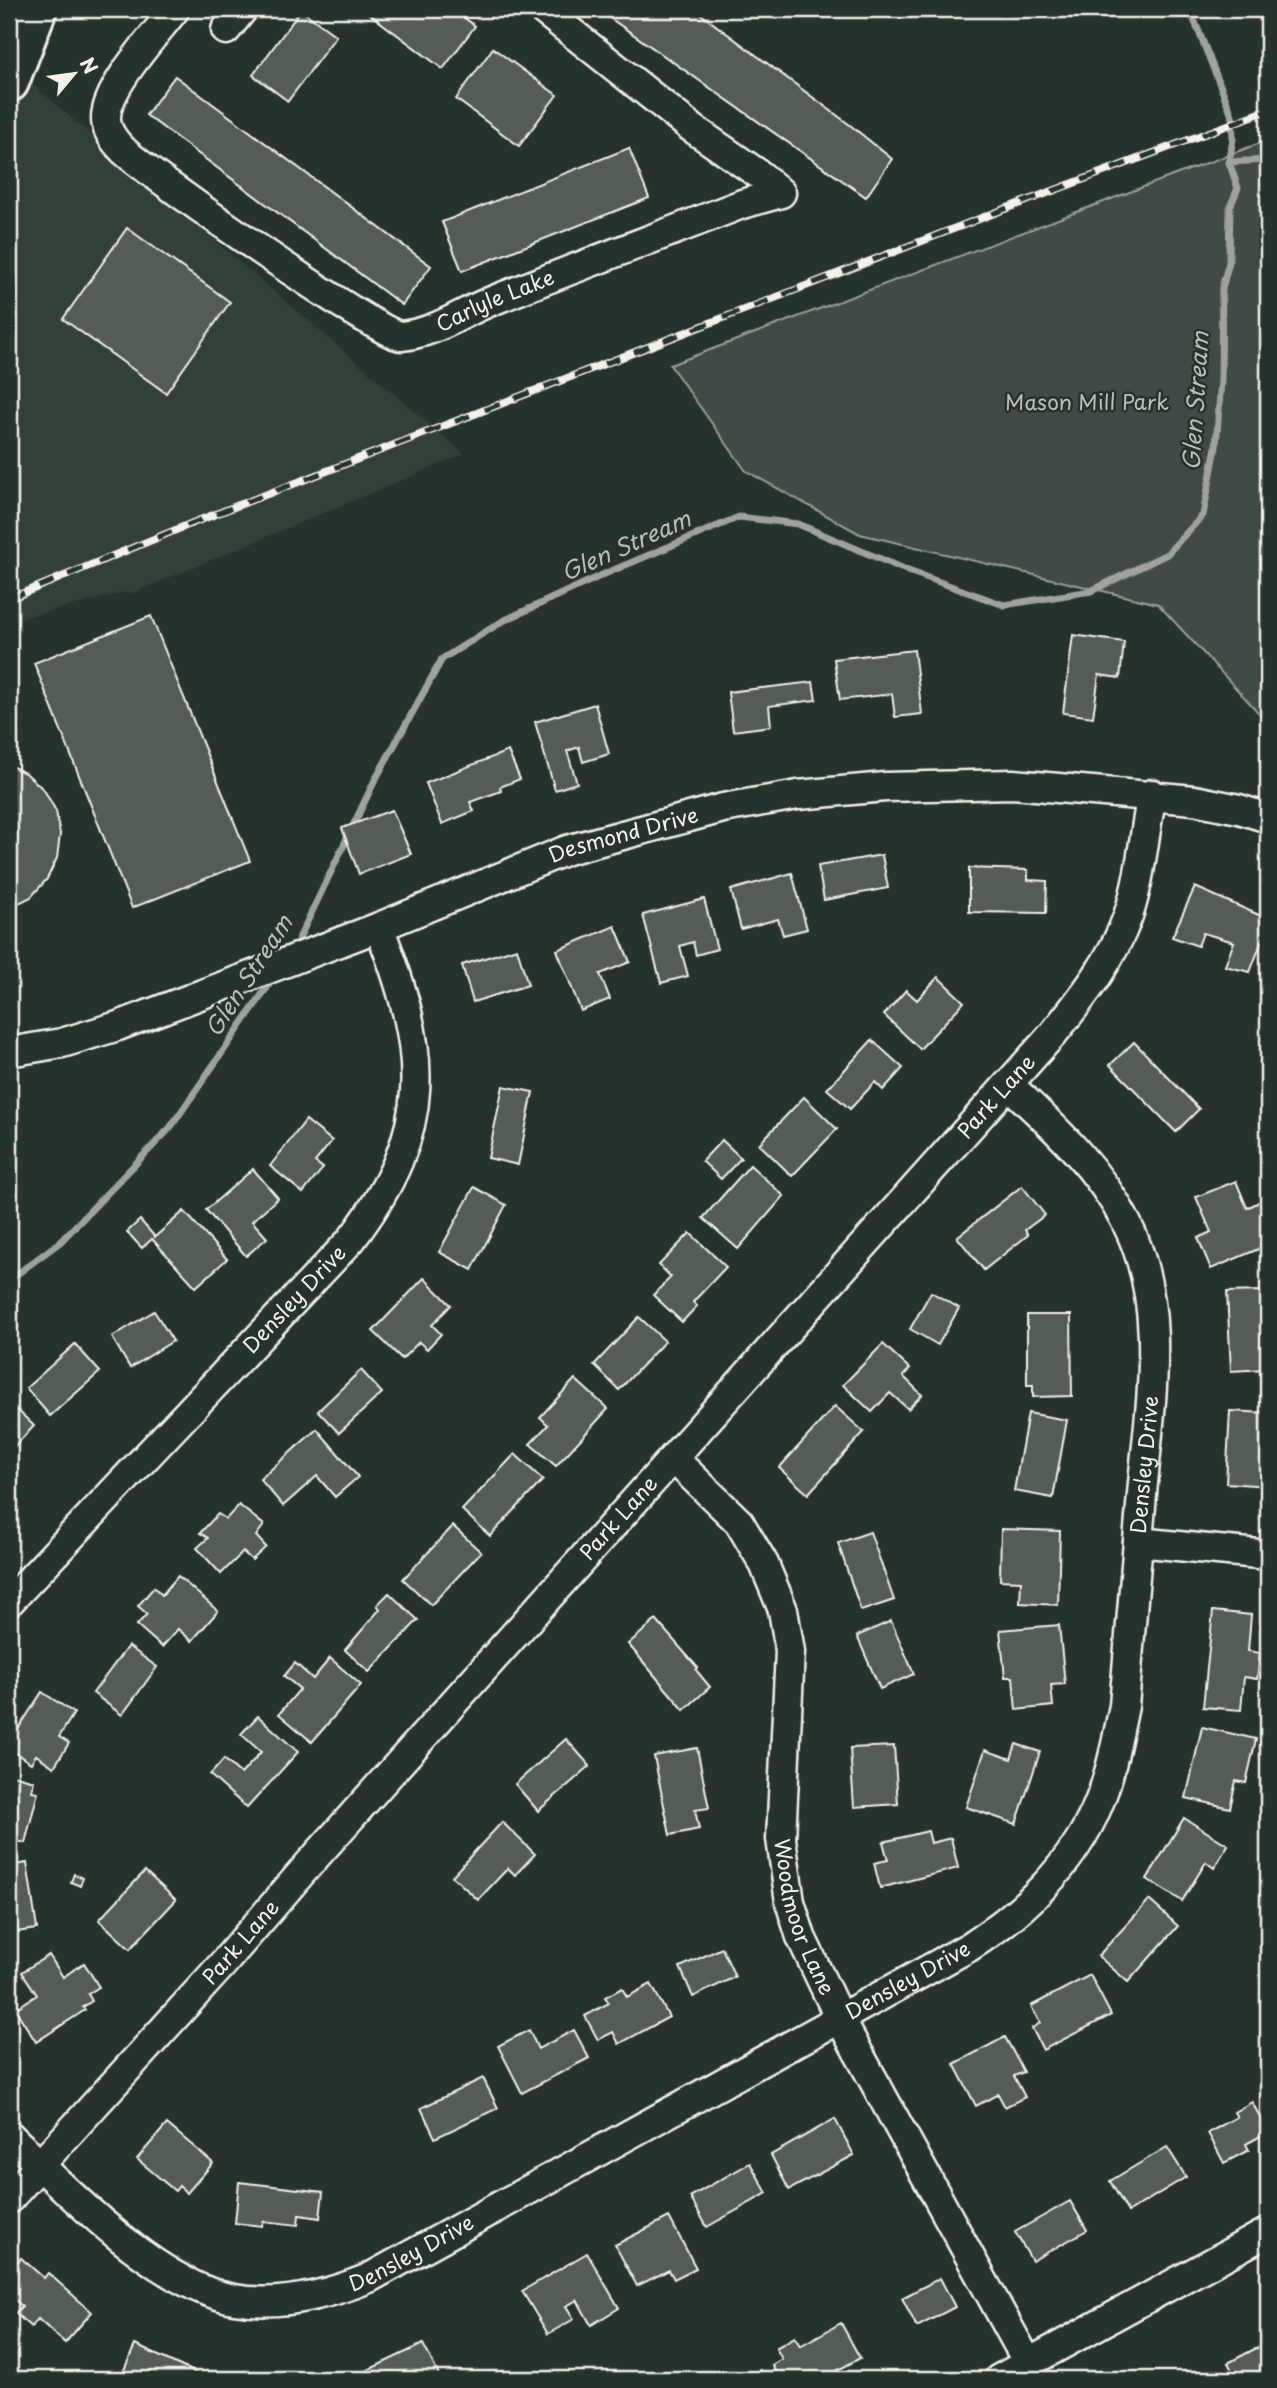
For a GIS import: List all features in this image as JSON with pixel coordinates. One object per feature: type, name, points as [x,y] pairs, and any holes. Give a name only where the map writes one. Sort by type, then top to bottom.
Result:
[{"type":"main road","points":[[9,82],[37,9]]},
{"type":"street","name":"Carlyle Lake","points":[[175,9],[108,102],[106,122],[114,139],[167,185],[324,292],[397,336],[425,333],[491,301],[742,204],[780,193],[760,175],[692,128],[542,9]]},
{"type":"street","name":"Desmond Drive","points":[[9,1052],[62,1043],[118,1026],[379,927],[567,850],[723,808],[798,795],[911,786],[1013,785],[1152,794],[1239,809],[1268,818]]},
{"type":"street","name":"Park Lane","points":[[9,2199],[1009,1085],[1085,993],[1120,935],[1129,914],[1152,794]]},
{"type":"street","name":"Densley Drive","points":[[9,1602],[351,1240],[388,1186],[408,1133],[416,1071],[408,1007],[379,927]]},
{"type":"street","name":"Densley Drive","points":[[9,2135],[145,2257],[180,2278],[206,2291],[233,2299],[262,2301],[319,2295],[369,2278],[840,2019],[997,1930],[1039,1891],[1064,1863],[1098,1805],[1124,1706],[1153,1362],[1153,1334],[1146,1278],[1127,1224],[1098,1175],[1058,1130],[1009,1085]]},
{"type":"street","name":"Woodmoor Lane","points":[[673,1458],[739,1522],[764,1564],[783,1610],[790,1651],[781,1839],[790,1902],[802,1937],[840,2019],[1028,2363]]},
{"type":"street","points":[[1138,1542],[1268,1555]]},
{"type":"street","points":[[999,2379],[1268,2232]]},
{"type":"shaded area","points":[[26,79],[464,454],[130,594],[127,592],[9,621],[9,119]]},
{"type":"green space","name":"Mason Mill Park","points":[[1268,140],[1268,723],[1158,604],[860,534],[746,471],[670,365]]},
{"type":"building","points":[[363,9],[453,9],[475,26],[443,69]]},
{"type":"building","points":[[597,9],[694,9],[892,159],[866,197]]},
{"type":"building","points":[[301,10],[336,36],[288,101],[253,75]]},
{"type":"building","points":[[493,48],[557,95],[519,146],[456,99]]},
{"type":"building","points":[[175,76],[431,266],[402,305],[146,115]]},
{"type":"building","points":[[629,148],[649,198],[462,271],[442,222]]},
{"type":"building","points":[[127,228],[230,302],[166,393],[63,319]]},
{"type":"building","points":[[151,616],[250,861],[132,908],[34,663]]},
{"type":"building","points":[[1073,635],[1124,642],[1120,678],[1099,675],[1093,717],[1063,713]]},
{"type":"building","points":[[914,650],[922,714],[895,717],[892,694],[840,700],[834,659]]},
{"type":"building","points":[[813,682],[816,700],[769,706],[771,726],[733,731],[728,692]]},
{"type":"building","points":[[595,704],[609,754],[583,762],[579,747],[567,751],[577,783],[555,790],[535,722]]},
{"type":"building","points":[[508,751],[520,779],[500,787],[501,791],[470,802],[474,811],[442,824],[426,783]]},
{"type":"building","points":[[9,765],[27,774],[44,790],[56,811],[60,834],[57,858],[47,879],[31,897],[9,908]]},
{"type":"building","points":[[392,810],[411,854],[359,874],[342,828]]},
{"type":"building","points":[[882,855],[888,888],[824,900],[818,866]]},
{"type":"building","points":[[969,868],[1028,870],[1028,880],[1047,881],[1046,913],[969,912]]},
{"type":"building","points":[[792,873],[807,929],[783,935],[778,919],[741,929],[731,890]]},
{"type":"building","points":[[1195,887],[1268,919],[1250,972],[1225,966],[1234,942],[1203,933],[1198,946],[1172,937]]},
{"type":"building","points":[[704,899],[717,949],[696,955],[693,942],[680,946],[688,976],[661,983],[643,915]]},
{"type":"building","points":[[615,926],[630,962],[600,974],[610,999],[581,1011],[557,950]]},
{"type":"building","points":[[517,948],[528,985],[473,1002],[462,965]]},
{"type":"building","points":[[938,977],[964,1002],[920,1049],[884,1015],[906,990],[917,1000]]},
{"type":"building","points":[[872,1040],[903,1068],[883,1090],[875,1082],[850,1109],[827,1089]]},
{"type":"building","points":[[1134,1042],[1199,1109],[1176,1132],[1110,1065]]},
{"type":"building","points":[[503,1086],[533,1092],[518,1165],[488,1158]]},
{"type":"building","points":[[804,1097],[837,1129],[792,1176],[759,1144]]},
{"type":"building","points":[[306,1120],[332,1141],[315,1162],[323,1168],[303,1193],[270,1166]]},
{"type":"building","points":[[722,1140],[741,1158],[721,1179],[702,1161]]},
{"type":"building","points":[[750,1165],[784,1196],[738,1249],[703,1218]]},
{"type":"building","points":[[253,1169],[278,1198],[252,1221],[267,1238],[246,1256],[206,1210]]},
{"type":"building","points":[[1236,1181],[1247,1208],[1259,1202],[1268,1225],[1268,1245],[1211,1269],[1198,1238],[1211,1232],[1196,1197]]},
{"type":"building","points":[[1022,1186],[1045,1215],[1025,1230],[1028,1235],[984,1270],[957,1237]]},
{"type":"building","points":[[474,1187],[506,1205],[472,1270],[439,1252]]},
{"type":"building","points":[[184,1211],[227,1259],[196,1287],[152,1239],[142,1248],[127,1232],[140,1220],[155,1237]]},
{"type":"building","points":[[690,1233],[726,1267],[693,1302],[697,1306],[682,1322],[653,1295],[671,1277],[659,1265]]},
{"type":"building","points":[[424,1278],[451,1305],[432,1325],[441,1334],[427,1349],[419,1342],[402,1359],[373,1331]]},
{"type":"building","points":[[1262,1291],[1266,1369],[1231,1371],[1227,1292]]},
{"type":"building","points":[[931,1292],[959,1308],[938,1345],[910,1329]]},
{"type":"building","points":[[154,1311],[173,1341],[130,1368],[112,1337]]},
{"type":"building","points":[[1027,1315],[1071,1315],[1072,1396],[1033,1397],[1033,1385],[1027,1385]]},
{"type":"building","points":[[639,1317],[665,1341],[619,1390],[594,1365]]},
{"type":"building","points":[[75,1344],[100,1372],[50,1416],[26,1388]]},
{"type":"building","points":[[883,1344],[910,1369],[903,1376],[922,1395],[908,1409],[890,1393],[872,1412],[843,1385]]},
{"type":"building","points":[[361,1370],[382,1393],[339,1433],[318,1411]]},
{"type":"building","points":[[575,1379],[608,1409],[556,1466],[530,1444],[548,1425],[540,1417]]},
{"type":"building","points":[[9,1402],[34,1426],[9,1452]]},
{"type":"building","points":[[835,1406],[864,1432],[808,1494],[779,1468]]},
{"type":"building","points":[[1230,1411],[1266,1413],[1263,1457],[1268,1457],[1268,1486],[1226,1483]]},
{"type":"building","points":[[1028,1413],[1067,1420],[1053,1498],[1014,1491]]},
{"type":"building","points":[[317,1429],[358,1477],[335,1497],[317,1476],[283,1506],[260,1479]]},
{"type":"building","points":[[515,1454],[543,1480],[490,1536],[462,1510]]},
{"type":"building","points":[[239,1505],[264,1525],[256,1536],[266,1547],[252,1560],[243,1552],[221,1574],[197,1548],[208,1538],[200,1533],[218,1514],[226,1519]]},
{"type":"building","points":[[453,1526],[481,1552],[431,1605],[403,1579]]},
{"type":"building","points":[[1001,1529],[1060,1531],[1058,1605],[1020,1603],[1021,1581],[1000,1580]]},
{"type":"building","points":[[870,1532],[894,1600],[861,1611],[838,1543]]},
{"type":"building","points":[[178,1576],[218,1611],[192,1641],[178,1629],[162,1647],[137,1625],[147,1614],[138,1606],[154,1587],[162,1595]]},
{"type":"building","points":[[389,1593],[418,1620],[369,1672],[345,1650],[380,1609],[377,1605]]},
{"type":"building","points":[[1213,1611],[1251,1615],[1248,1651],[1260,1653],[1257,1679],[1244,1677],[1241,1710],[1203,1707]]},
{"type":"building","points":[[656,1620],[698,1668],[696,1670],[710,1687],[684,1710],[628,1644]]},
{"type":"building","points":[[891,1621],[914,1674],[880,1689],[857,1636]]},
{"type":"building","points":[[1059,1625],[1065,1684],[1051,1685],[1053,1706],[1016,1710],[1013,1677],[1005,1677],[1000,1630]]},
{"type":"building","points":[[128,1646],[157,1667],[122,1715],[93,1693]]},
{"type":"building","points":[[330,1658],[361,1685],[312,1742],[279,1714],[300,1689],[284,1676],[295,1663],[313,1679]]},
{"type":"building","points":[[42,1692],[74,1713],[59,1737],[69,1743],[54,1767],[36,1755],[31,1763],[9,1749],[9,1743]]},
{"type":"building","points":[[258,1716],[298,1752],[247,1808],[210,1775],[224,1759],[241,1774],[261,1752],[241,1734]]},
{"type":"building","points":[[1202,1727],[1256,1739],[1246,1783],[1236,1781],[1230,1808],[1186,1798]]},
{"type":"building","points":[[566,1739],[590,1766],[538,1811],[515,1784]]},
{"type":"building","points":[[1016,1744],[1040,1752],[1016,1824],[966,1807],[985,1750],[1011,1759]]},
{"type":"building","points":[[894,1746],[898,1804],[854,1807],[850,1748]]},
{"type":"building","points":[[697,1748],[709,1808],[695,1810],[699,1829],[670,1835],[654,1756]]},
{"type":"building","points":[[9,1774],[34,1781],[32,1791],[38,1792],[25,1843],[9,1839]]},
{"type":"building","points":[[1184,1818],[1228,1845],[1214,1868],[1206,1862],[1182,1901],[1147,1879]]},
{"type":"building","points":[[502,1822],[535,1854],[515,1875],[508,1868],[478,1900],[452,1876]]},
{"type":"building","points":[[928,1831],[931,1843],[951,1838],[958,1868],[880,1888],[874,1863],[888,1860],[883,1842]]},
{"type":"building","points":[[27,1863],[37,1929],[9,1933],[9,1866]]},
{"type":"building","points":[[145,1871],[176,1900],[130,1949],[99,1920]]},
{"type":"building","points":[[74,1874],[83,1878],[80,1886],[71,1882]]},
{"type":"building","points":[[1149,1900],[1178,1926],[1128,1982],[1098,1956]]},
{"type":"building","points":[[722,1948],[735,1977],[693,1997],[680,1967]]},
{"type":"building","points":[[49,1955],[63,1977],[84,1963],[99,1987],[88,1994],[92,2001],[83,2007],[85,2010],[36,2042],[15,2009],[37,1995],[22,1972]]},
{"type":"building","points":[[1090,1975],[1111,2015],[1043,2050],[1032,2028],[1040,2023],[1031,2006]]},
{"type":"building","points":[[651,1984],[669,2017],[619,2044],[613,2032],[598,2040],[585,2016],[609,2003],[605,1997],[622,1988],[627,1997]]},
{"type":"building","points":[[529,2030],[538,2049],[574,2030],[589,2058],[522,2093],[498,2046]]},
{"type":"building","points":[[1005,2037],[1024,2072],[1014,2076],[1025,2097],[1005,2107],[998,2094],[976,2106],[954,2064]]},
{"type":"building","points":[[483,2078],[498,2108],[435,2138],[421,2108]]},
{"type":"building","points":[[1252,2102],[1268,2132],[1246,2144],[1249,2150],[1224,2163],[1208,2133],[1237,2117],[1234,2112]]},
{"type":"building","points":[[835,2119],[854,2155],[789,2190],[771,2155]]},
{"type":"building","points":[[167,2124],[213,2163],[187,2193],[179,2186],[175,2191],[137,2159]]},
{"type":"building","points":[[1167,2147],[1186,2177],[1128,2212],[1110,2181]]},
{"type":"building","points":[[750,2163],[767,2193],[707,2227],[690,2197]]},
{"type":"building","points":[[239,2182],[323,2192],[320,2218],[299,2215],[298,2225],[263,2221],[262,2226],[235,2223]]},
{"type":"building","points":[[1070,2201],[1087,2230],[1032,2261],[1015,2232]]},
{"type":"building","points":[[669,2217],[696,2268],[674,2279],[669,2270],[637,2286],[615,2245]]},
{"type":"building","points":[[587,2253],[619,2308],[591,2325],[577,2300],[566,2306],[574,2319],[548,2334],[522,2291]]},
{"type":"building","points":[[21,2258],[44,2278],[48,2273],[92,2312],[65,2343],[38,2319],[31,2327],[15,2313],[22,2306],[9,2295],[9,2271]]},
{"type":"building","points":[[940,2278],[955,2307],[917,2327],[902,2298]]},
{"type":"building","points":[[841,2323],[860,2358],[822,2379],[779,2379],[772,2365],[782,2359],[776,2348],[795,2337],[800,2346]]},
{"type":"building","points":[[1268,2342],[1268,2379],[1237,2379],[1228,2363]]},
{"type":"building","points":[[423,2344],[441,2379],[349,2379]]},
{"type":"building","points":[[135,2345],[200,2375],[198,2379],[120,2379]]},
{"type":"building","points":[[1212,2369],[1218,2379],[1192,2379]]},
{"type":"building","points":[[760,2370],[766,2379],[744,2379]]},
{"type":"waterway","points":[[1187,9],[1191,12],[1232,115],[1233,139],[1229,162]]},
{"type":"waterway","points":[[1229,162],[1268,160]]},
{"type":"waterway","name":"Glen Stream","points":[[294,949],[374,782],[442,659],[503,621],[609,572],[739,517],[798,524],[911,572],[1004,605],[1091,591],[1167,554],[1203,515],[1216,447],[1221,380],[1222,288],[1229,262],[1230,207],[1238,188],[1229,162]]},
{"type":"waterway","name":"Glen Stream","points":[[9,1280],[60,1242],[170,1128],[275,976]]},
{"type":"railway","points":[[9,599],[195,522],[1268,110]]}]
